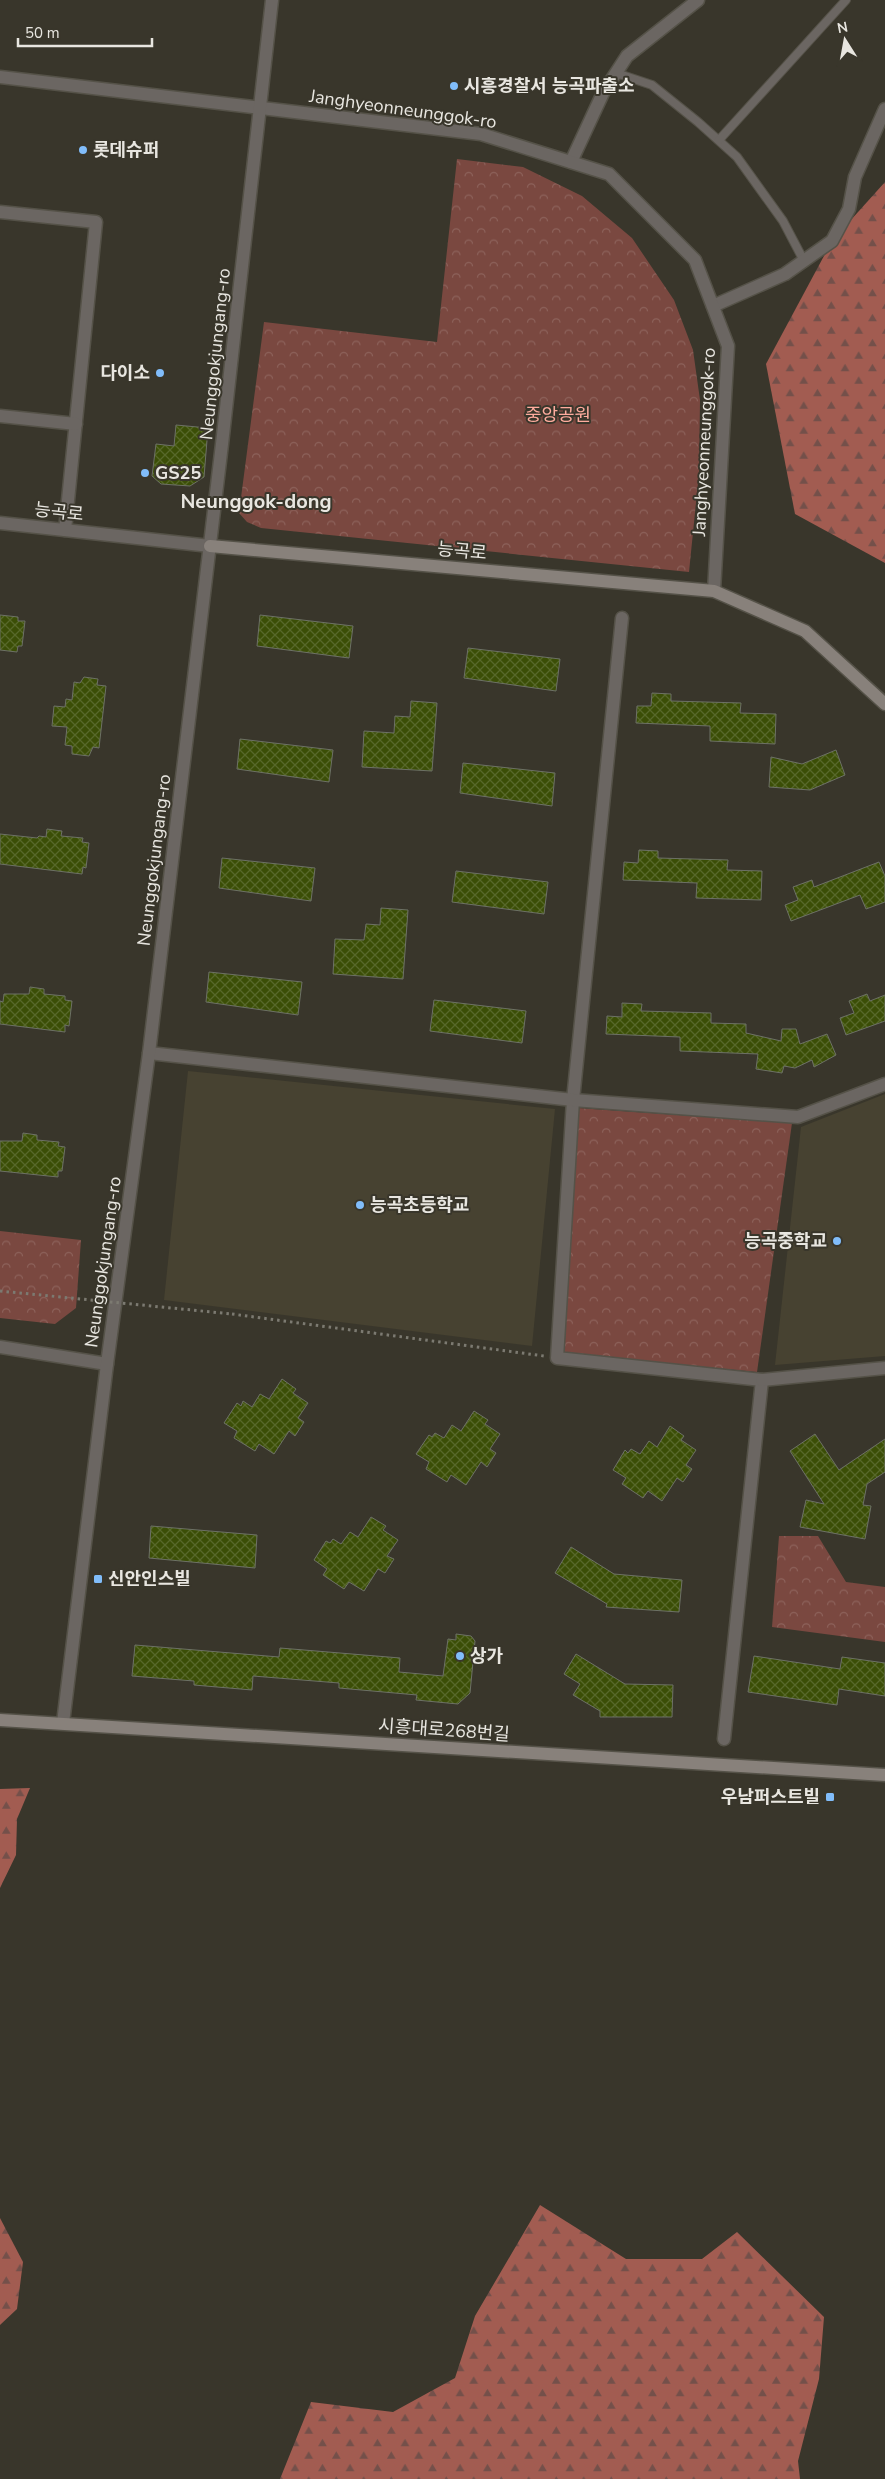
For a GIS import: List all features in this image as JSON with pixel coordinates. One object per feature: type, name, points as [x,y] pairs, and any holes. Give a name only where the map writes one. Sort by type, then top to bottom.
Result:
[{"type":"main road","name":"능곡로","points":[[210,546],[714,591],[805,631],[885,704]]},
{"type":"main road","name":"시흥대로268번길","points":[[0,1720],[885,1775]]},
{"type":"street","name":"Neunggokjungang-ro","points":[[63,1723],[107,1364],[149,1053],[210,546],[272,0]]},
{"type":"street","points":[[571,162],[603,93],[627,56],[698,0]]},
{"type":"street","name":"Janghyeonneunggok-ro","points":[[0,77],[482,134],[609,174],[694,260],[728,346],[714,591]]},
{"type":"street","points":[[713,306],[785,274],[832,241],[849,209],[855,177],[885,109]]},
{"type":"street","points":[[0,212],[96,222],[65,530]]},
{"type":"street","points":[[0,416],[76,424]]},
{"type":"street","name":"능곡로","points":[[0,523],[210,546]]},
{"type":"street","points":[[622,618],[573,1100],[558,1358],[762,1380],[885,1368]]},
{"type":"street","points":[[149,1053],[573,1100],[798,1117],[885,1084]]},
{"type":"street","points":[[0,1347],[107,1364]]},
{"type":"street","points":[[724,1739],[762,1380]]},
{"type":"lane","points":[[719,140],[846,0]]},
{"type":"lane","points":[[616,73],[652,85],[719,140],[736,157],[783,221],[804,261]]},
{"type":"path","points":[[0,1291],[232,1314],[558,1358]]},
{"type":"shaded area","name":"능곡초등학교","points":[[188,1071],[555,1109],[532,1346],[164,1300]]},
{"type":"shaded area","name":"능곡중학교","points":[[885,1094],[885,1356],[775,1365],[801,1127]]},
{"type":"green space","name":"중앙공원","points":[[457,159],[523,167],[582,196],[632,238],[674,300],[693,350],[700,400],[699,473],[689,572],[261,528],[247,522],[239,513],[264,322],[437,342]]},
{"type":"green space","points":[[885,182],[885,563],[795,514],[766,364],[832,241]]},
{"type":"green space","points":[[578,1108],[792,1123],[757,1372],[559,1353]]},
{"type":"green space","points":[[0,1231],[81,1240],[76,1308],[55,1324],[0,1318]]},
{"type":"green space","points":[[779,1536],[818,1536],[846,1582],[885,1587],[885,1642],[772,1627]]},
{"type":"green space","points":[[30,1788],[17,1819],[16,1855],[0,1888],[0,1789]]},
{"type":"green space","points":[[540,2205],[626,2259],[702,2259],[737,2232],[824,2317],[819,2379],[798,2461],[800,2479],[280,2479],[311,2402],[393,2412],[455,2378],[475,2316]]},
{"type":"green space","points":[[0,2218],[23,2262],[17,2309],[0,2325]]},
{"type":"building","points":[[176,425],[208,428],[204,477],[190,486],[161,484],[152,476],[156,444],[174,446]]},
{"type":"building","points":[[0,615],[18,617],[18,621],[25,621],[22,646],[18,646],[17,652],[0,650]]},
{"type":"building","points":[[260,615],[353,626],[349,658],[257,646]]},
{"type":"building","points":[[468,648],[560,659],[556,691],[464,678]]},
{"type":"building","points":[[84,677],[98,679],[97,685],[106,686],[99,748],[93,747],[89,756],[72,754],[72,746],[65,745],[67,727],[52,726],[54,706],[65,707],[66,699],[72,700],[74,682],[80,683]]},
{"type":"building","points":[[652,693],[671,694],[671,701],[741,703],[740,713],[776,714],[775,744],[710,741],[710,726],[636,723],[637,706],[651,706]]},
{"type":"building","points":[[411,701],[437,703],[432,771],[362,767],[364,731],[394,733],[395,716],[410,717]]},
{"type":"building","points":[[240,739],[333,750],[329,782],[237,769]]},
{"type":"building","points":[[836,750],[845,775],[810,790],[769,787],[771,757],[802,764]]},
{"type":"building","points":[[463,763],[555,773],[552,806],[460,793]]},
{"type":"building","points":[[47,829],[62,831],[61,836],[83,838],[82,842],[89,843],[86,868],[83,867],[82,874],[0,864],[0,834],[37,838],[39,836],[46,837]]},
{"type":"building","points":[[639,850],[658,851],[658,858],[728,860],[727,870],[762,871],[761,900],[696,898],[697,883],[623,880],[624,862],[638,863]]},
{"type":"building","points":[[222,858],[315,868],[311,901],[219,888]]},
{"type":"building","points":[[879,862],[885,876],[885,902],[866,909],[860,895],[791,921],[785,905],[798,900],[793,887],[812,880],[814,887]]},
{"type":"building","points":[[456,871],[548,882],[544,914],[452,902]]},
{"type":"building","points":[[381,908],[408,910],[403,979],[333,974],[335,939],[364,940],[366,924],[380,925]]},
{"type":"building","points":[[209,972],[302,982],[298,1015],[206,1002]]},
{"type":"building","points":[[30,987],[44,989],[44,994],[65,996],[65,1000],[72,1001],[69,1026],[65,1025],[65,1032],[0,1024],[0,1001],[3,1002],[4,994],[29,994]]},
{"type":"building","points":[[867,994],[870,1001],[885,995],[885,1021],[846,1035],[840,1018],[854,1013],[849,1001]]},
{"type":"building","points":[[434,1000],[526,1011],[522,1043],[430,1031]]},
{"type":"building","points":[[622,1003],[642,1004],[641,1011],[711,1013],[711,1023],[746,1024],[746,1033],[781,1041],[782,1029],[796,1029],[800,1044],[827,1034],[836,1055],[814,1067],[812,1060],[795,1068],[784,1066],[782,1073],[756,1069],[758,1054],[680,1051],[680,1037],[606,1034],[607,1016],[622,1017]]},
{"type":"building","points":[[23,1133],[37,1135],[37,1140],[59,1142],[58,1146],[65,1147],[62,1171],[58,1171],[58,1177],[0,1171],[0,1141],[22,1141]]},
{"type":"building","points":[[282,1379],[296,1389],[293,1393],[308,1403],[298,1418],[304,1422],[295,1436],[289,1431],[274,1454],[259,1444],[255,1451],[234,1438],[237,1431],[224,1423],[237,1403],[241,1406],[243,1401],[252,1407],[260,1394],[269,1399]]},
{"type":"building","points":[[474,1411],[488,1420],[485,1424],[500,1434],[490,1449],[496,1453],[487,1467],[481,1462],[466,1485],[451,1475],[447,1482],[426,1469],[429,1462],[416,1454],[429,1435],[432,1437],[435,1433],[444,1438],[452,1425],[461,1431]]},
{"type":"building","points":[[670,1426],[684,1436],[681,1440],[696,1450],[686,1465],[692,1469],[683,1482],[677,1478],[662,1501],[648,1491],[643,1498],[622,1484],[626,1478],[613,1470],[625,1450],[628,1453],[631,1449],[640,1454],[649,1441],[657,1447]]},
{"type":"building","points":[[815,1434],[839,1470],[885,1439],[885,1472],[867,1484],[863,1505],[871,1506],[865,1539],[800,1527],[806,1500],[824,1504],[790,1451]]},
{"type":"building","points":[[371,1517],[386,1526],[383,1530],[398,1540],[387,1556],[394,1559],[385,1573],[378,1569],[364,1591],[349,1582],[344,1589],[323,1575],[327,1569],[314,1560],[326,1541],[330,1543],[333,1539],[341,1544],[350,1532],[358,1537]]},
{"type":"building","points":[[151,1526],[257,1535],[255,1568],[149,1558]]},
{"type":"building","points":[[571,1547],[614,1574],[682,1580],[679,1612],[606,1607],[607,1604],[555,1573]]},
{"type":"building","points":[[456,1634],[471,1636],[475,1641],[470,1693],[458,1704],[416,1700],[417,1695],[339,1688],[339,1683],[253,1676],[252,1690],[194,1685],[194,1681],[132,1676],[135,1645],[279,1657],[280,1648],[400,1658],[399,1672],[443,1676],[448,1639],[456,1640]]},
{"type":"building","points":[[576,1654],[625,1684],[673,1685],[672,1717],[600,1717],[600,1711],[573,1695],[580,1684],[564,1674]]},
{"type":"building","points":[[754,1656],[840,1669],[842,1657],[885,1663],[885,1696],[839,1689],[837,1705],[748,1692]]},
{"type":"place","name":"시흥경찰서 능곡파출소","points":[[454,86]]},
{"type":"place","name":"롯데슈퍼","points":[[83,150]]},
{"type":"place","name":"다이소","points":[[160,373]]},
{"type":"place","name":"GS25","points":[[145,473]]},
{"type":"place","name":"능곡초등학교","points":[[360,1205]]},
{"type":"place","name":"능곡중학교","points":[[837,1241]]},
{"type":"place","name":"신안인스빌","points":[[98,1579]]},
{"type":"place","name":"상가","points":[[460,1656]]},
{"type":"place","name":"우남퍼스트빌","points":[[830,1797]]},
{"type":"district","name":"Neunggok-dong","points":[[256,501]]}]
